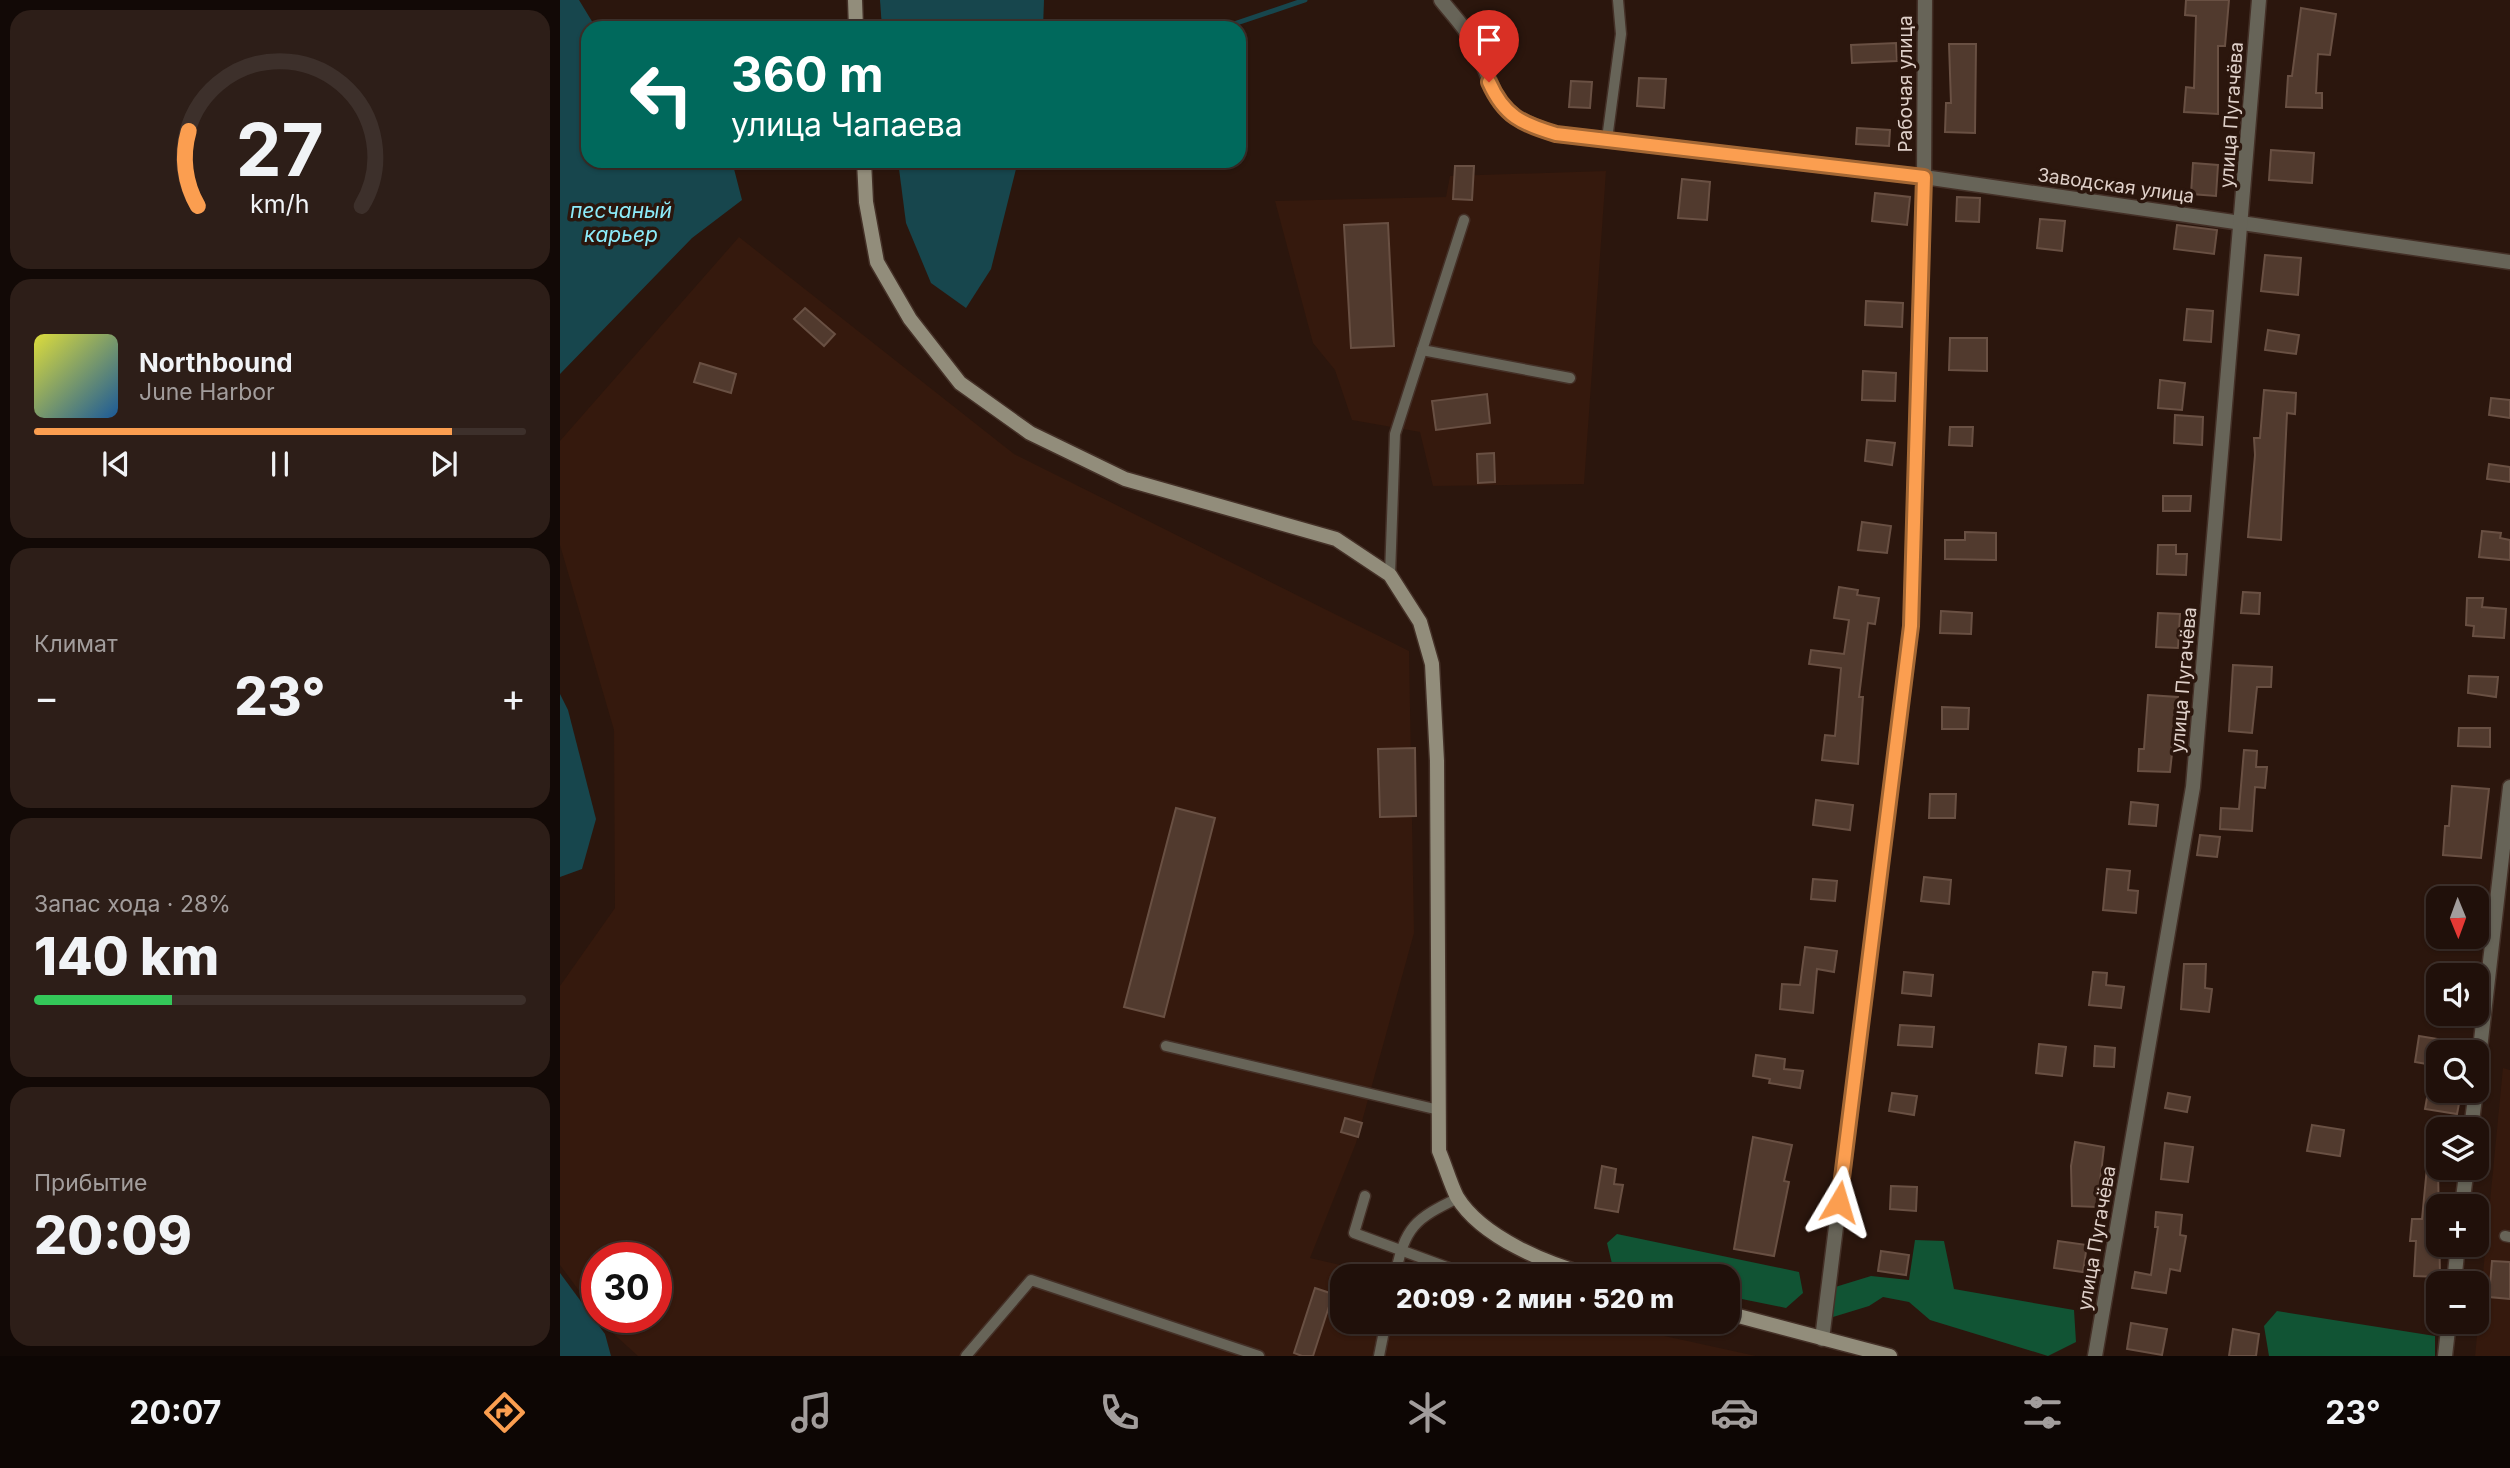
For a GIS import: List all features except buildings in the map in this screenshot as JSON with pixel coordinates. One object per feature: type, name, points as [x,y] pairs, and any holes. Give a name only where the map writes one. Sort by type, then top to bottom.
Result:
[{"type":"street","points":[[855,0],[856,21]]},
{"type":"street","name":"Заводская улица","points":[[1441,0],[1470,38],[1499,104],[1526,125],[1556,134],[1924,177],[2510,262]]},
{"type":"street","name":"Рабочая улица","points":[[1822,1339],[1911,626],[1924,177],[1925,0]]},
{"type":"street","name":"улица Пугачёва","points":[[2095,1356],[2193,787],[2243,223],[2259,0]]},
{"type":"street","points":[[864,168],[866,202],[877,262],[910,319],[960,383],[1030,433],[1125,479],[1336,539],[1390,575],[1420,622],[1432,664],[1437,761],[1439,1151],[1458,1198],[1495,1235],[1551,1264]]},
{"type":"street","points":[[2481,1040],[2510,787]]},
{"type":"street","points":[[1740,1317],[1890,1356]]},
{"type":"street","points":[[2445,1356],[2448,1334]]},
{"type":"lane","points":[[1607,139],[1621,34],[1618,0]]},
{"type":"lane","points":[[1390,575],[1395,434],[1464,220]]},
{"type":"lane","points":[[1422,350],[1570,378]]},
{"type":"lane","points":[[1166,1046],[1439,1110]]},
{"type":"lane","points":[[1366,1196],[1354,1233],[1437,1264]]},
{"type":"lane","points":[[1397,1264],[1400,1251],[1420,1217],[1458,1198]]},
{"type":"lane","points":[[966,1356],[1031,1280],[1258,1356]]},
{"type":"lane","points":[[1379,1356],[1383,1334]]},
{"type":"shaded area","points":[[1606,171],[1584,484],[1433,486],[1420,432],[1352,420],[1335,370],[1313,343],[1275,201],[1446,197],[1450,176]]},
{"type":"shaded area","points":[[739,237],[1014,454],[1409,651],[1414,933],[1356,1143],[1310,1258],[1336,1264],[1330,1264],[1330,1334],[1655,1334],[1756,1356],[638,1356],[613,1333],[672,1333],[672,1242],[581,1242],[581,1293],[560,1265],[560,986],[615,908],[614,730],[560,545],[560,441]]},
{"type":"shaded area","points":[[2503,1068],[2510,1070],[2510,1356],[2475,1356],[2477,1334],[2489,1334],[2489,1271],[2483,1271],[2485,1257],[2489,1257],[2489,1212]]},
{"type":"green space","points":[[1617,1234],[1799,1272],[1803,1293],[1786,1308],[1740,1299],[1740,1264],[1612,1264],[1607,1243]]},
{"type":"green space","points":[[1915,1240],[1944,1241],[1954,1289],[2074,1310],[2076,1342],[2048,1356],[1930,1320],[1909,1302],[1883,1297],[1869,1306],[1833,1317],[1832,1288],[1871,1276],[1909,1280]]},
{"type":"green space","points":[[2277,1311],[2435,1336],[2435,1356],[2269,1356],[2264,1326]]},
{"type":"water","name":"песчаный карьер","points":[[560,0],[579,0],[592,21],[581,21],[581,168],[734,168],[742,200],[692,238],[560,374]]},
{"type":"water","points":[[880,0],[1044,0],[1043,21],[882,21]]},
{"type":"water","points":[[899,168],[1016,168],[991,269],[966,308],[931,283],[906,223]]},
{"type":"water","points":[[560,694],[568,710],[596,819],[582,869],[560,877]]},
{"type":"water","points":[[560,1273],[581,1301],[581,1333],[604,1333],[611,1356],[560,1356]]},
{"type":"waterway","points":[[1243,21],[1305,0]]},
{"type":"route","points":[[1489,82],[1499,104],[1526,125],[1556,134],[1635,141],[1924,177],[1911,626],[1839,1202]]}]
